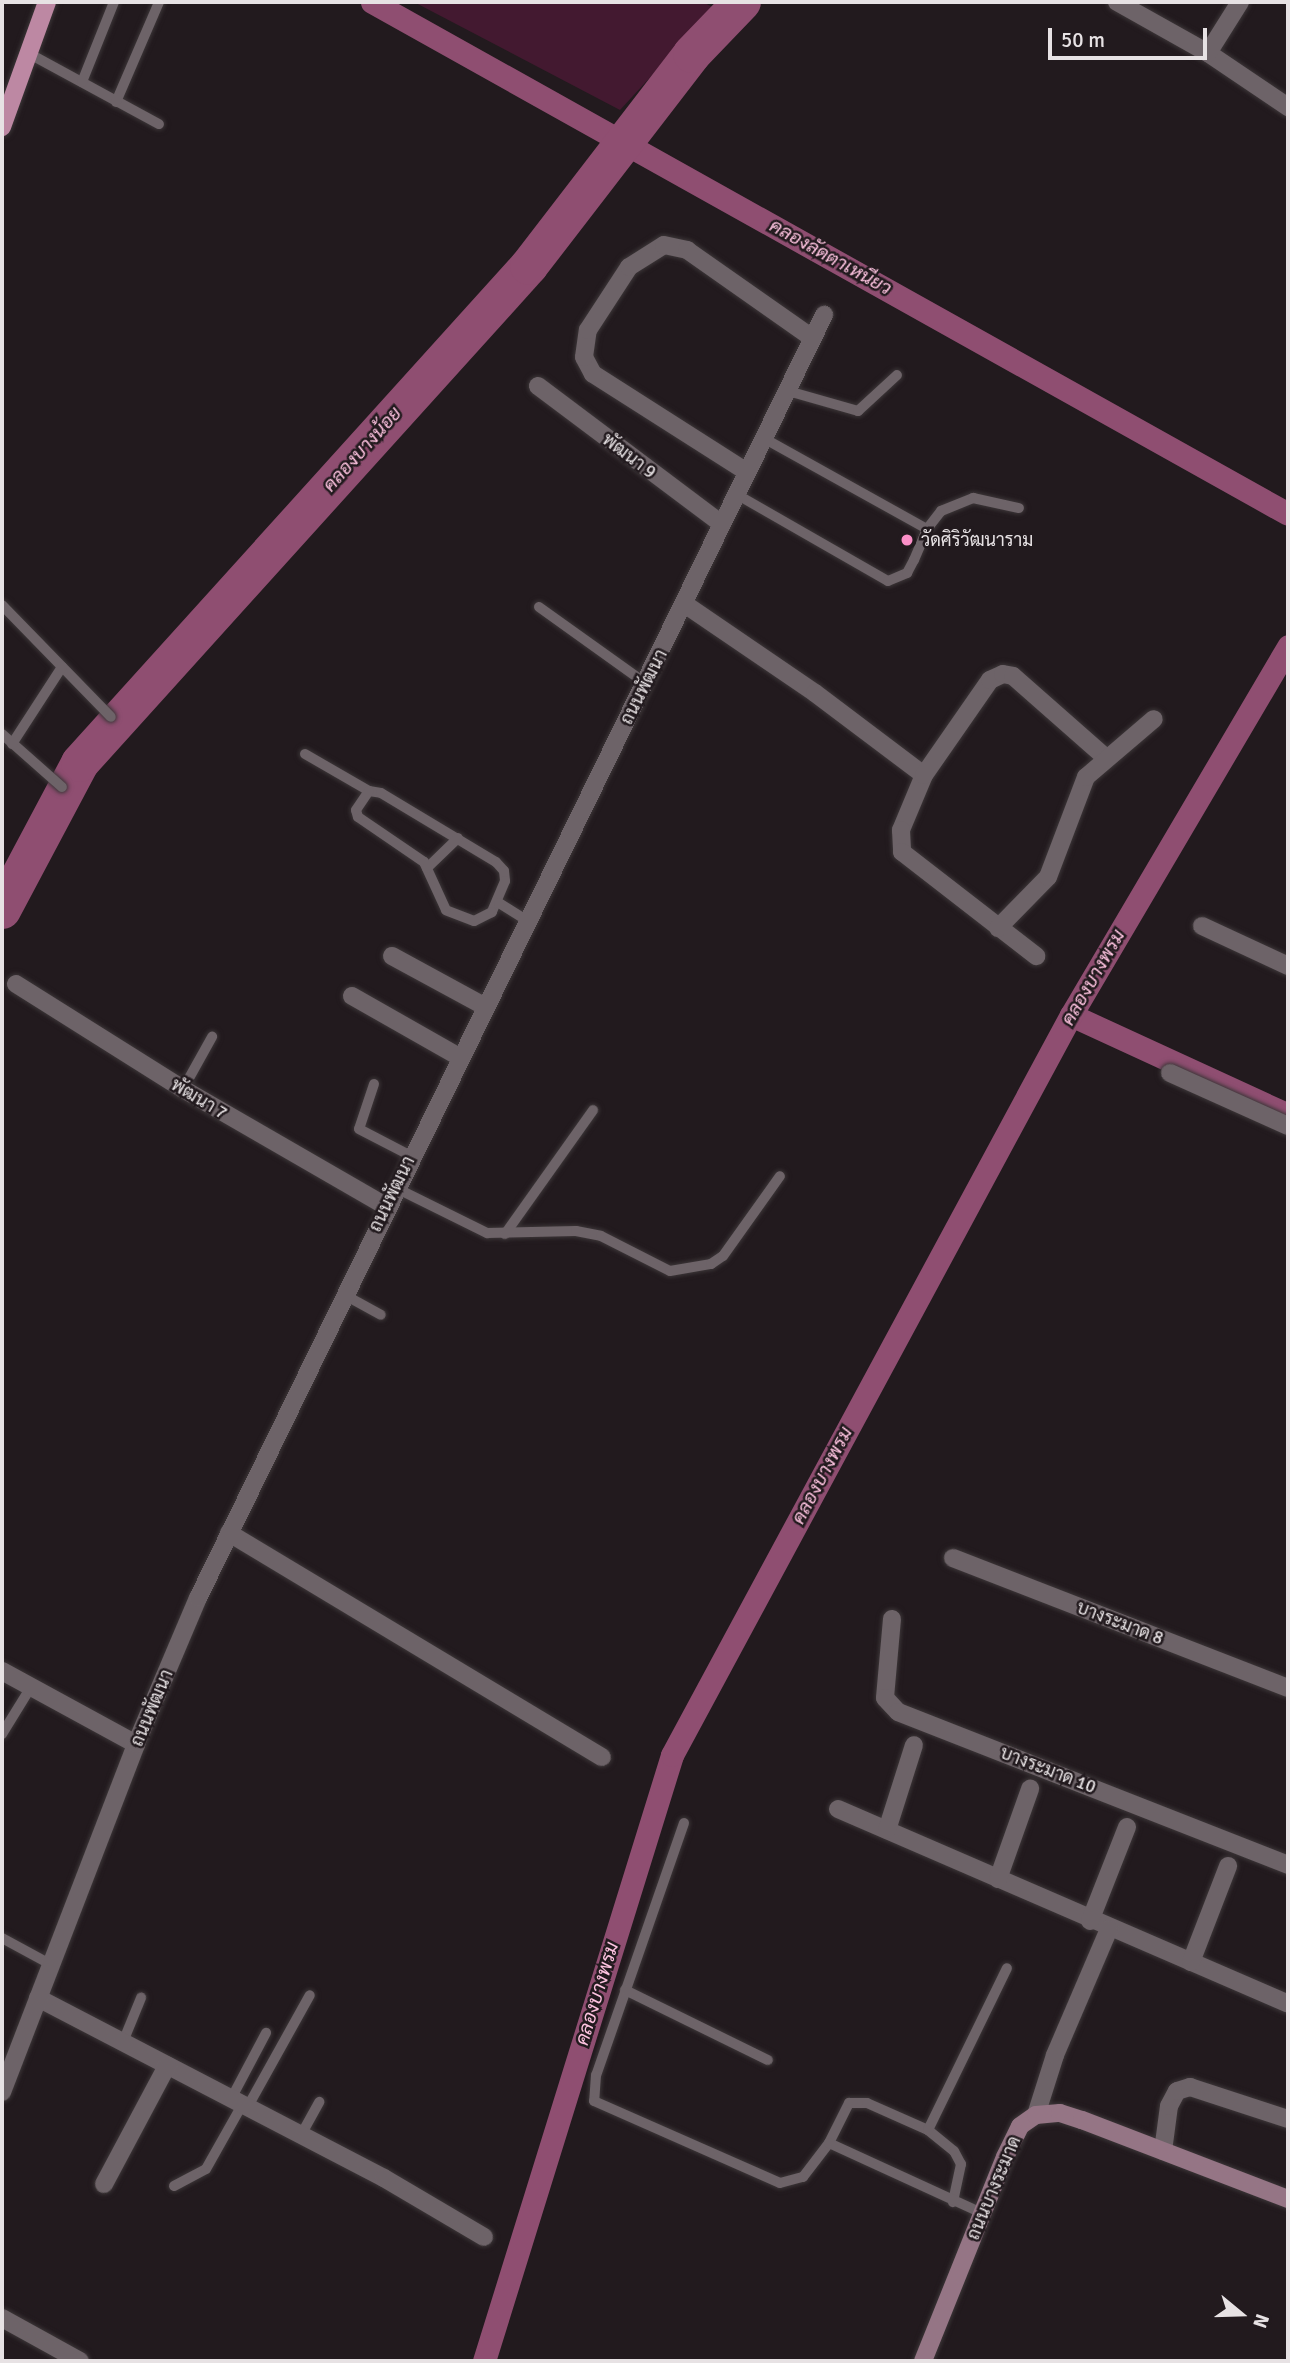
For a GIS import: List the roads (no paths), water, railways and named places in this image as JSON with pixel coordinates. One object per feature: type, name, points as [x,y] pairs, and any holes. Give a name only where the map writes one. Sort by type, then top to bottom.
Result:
[{"type":"main road","points":[[2,127],[47,2]]},
{"type":"street","points":[[1117,2],[1208,53],[1288,107]]},
{"type":"street","points":[[1208,53],[1240,2]]},
{"type":"street","points":[[747,472],[593,374],[584,357],[588,330],[629,267],[664,245],[687,250],[812,338]]},
{"type":"street","name":"ถนนพัฒนา","points":[[2,2092],[136,1744],[229,1533],[386,1206],[686,605],[736,494],[824,315]]},
{"type":"street","name":"พัฒนา 9","points":[[537,386],[722,524]]},
{"type":"street","points":[[686,605],[815,693],[924,775]]},
{"type":"street","points":[[1037,956],[902,852],[901,830],[924,775],[990,680],[1003,674],[1013,676],[1105,757]]},
{"type":"street","points":[[998,928],[1048,877],[1081,784],[1105,757],[1136,739],[1154,719]]},
{"type":"street","points":[[1202,926],[1288,966]]},
{"type":"street","points":[[392,956],[486,1007]]},
{"type":"street","name":"พัฒนา 7","points":[[16,984],[183,1089],[386,1206]]},
{"type":"street","points":[[352,996],[461,1058]]},
{"type":"street","points":[[1170,1073],[1288,1126]]},
{"type":"street","points":[[229,1533],[602,1757]]},
{"type":"street","name":"บางระมาด 8","points":[[953,1558],[1288,1688]]},
{"type":"street","name":"บางระมาด 10","points":[[892,1619],[885,1698],[898,1712],[1288,1865]]},
{"type":"street","points":[[2,1671],[136,1744]]},
{"type":"street","points":[[887,1830],[914,1745]]},
{"type":"street","points":[[998,1879],[1030,1789]]},
{"type":"street","points":[[838,1809],[1090,1921],[1288,2004]]},
{"type":"street","points":[[1090,1921],[1127,1827]]},
{"type":"street","points":[[1191,1962],[1228,1866]]},
{"type":"street","points":[[1109,1929],[1055,2055],[1036,2115],[1060,2113],[1288,2199]]},
{"type":"street","points":[[38,1997],[301,2135],[484,2237]]},
{"type":"street","points":[[104,2184],[167,2066]]},
{"type":"street","points":[[1163,2151],[1169,2106],[1177,2091],[1190,2087],[1288,2119]]},
{"type":"street","name":"ถนนบางระมาด","points":[[923,2361],[1020,2126],[1036,2115]]},
{"type":"street","points":[[2,2318],[80,2361]]},
{"type":"lane","points":[[82,82],[114,2]]},
{"type":"lane","points":[[116,102],[159,2]]},
{"type":"lane","points":[[29,53],[159,124]]},
{"type":"lane","points":[[788,391],[858,411],[897,375]]},
{"type":"lane","points":[[765,439],[927,530]]},
{"type":"lane","points":[[736,494],[888,581],[907,573],[927,530],[941,511],[973,498],[1019,508]]},
{"type":"lane","points":[[2,605],[111,717]]},
{"type":"lane","points":[[539,607],[645,683]]},
{"type":"lane","points":[[12,744],[62,667]]},
{"type":"lane","points":[[2,734],[62,787]]},
{"type":"lane","points":[[304,754],[369,791],[382,793],[458,838],[504,871],[499,903],[483,919],[456,916],[439,901],[427,868],[358,817],[356,810],[369,791]]},
{"type":"lane","points":[[427,868],[458,838]]},
{"type":"lane","points":[[499,903],[528,921]]},
{"type":"lane","points":[[183,1089],[212,1037]]},
{"type":"lane","points":[[374,1084],[359,1129],[411,1156]]},
{"type":"lane","points":[[505,1234],[593,1110]]},
{"type":"lane","points":[[396,1188],[474,1228],[505,1234],[576,1231],[601,1237],[670,1271],[691,1268],[723,1256],[780,1176]]},
{"type":"lane","points":[[343,1294],[381,1315]]},
{"type":"lane","points":[[2,1734],[31,1687]]},
{"type":"lane","points":[[684,1823],[592,2091],[594,2101],[769,2181],[794,2183],[829,2143],[843,2112],[857,2101],[928,2130],[954,2151],[961,2164],[953,2202]]},
{"type":"lane","points":[[2,1938],[50,1964]]},
{"type":"lane","points":[[928,2130],[1007,1968]]},
{"type":"lane","points":[[625,1990],[768,2060]]},
{"type":"lane","points":[[174,2186],[206,2169],[240,2104],[310,1995]]},
{"type":"lane","points":[[123,2042],[141,1998]]},
{"type":"lane","points":[[240,2104],[266,2033]]},
{"type":"lane","points":[[301,2135],[319,2102]]},
{"type":"lane","points":[[829,2143],[982,2213]]},
{"type":"waterway","name":"คลองลัดตาเหนียว","points":[[372,2],[1288,514]]},
{"type":"waterway","name":"คลองบางน้อย","points":[[2,910],[80,763],[529,266],[692,54],[742,2]]},
{"type":"waterway","name":"คลองบางพรม","points":[[484,2361],[672,1755],[1071,1015],[1288,646]]},
{"type":"waterway","points":[[1071,1015],[1288,1115]]},
{"type":"place","name":"วัดศิริวัฒนาราม","points":[[907,540]]}]
